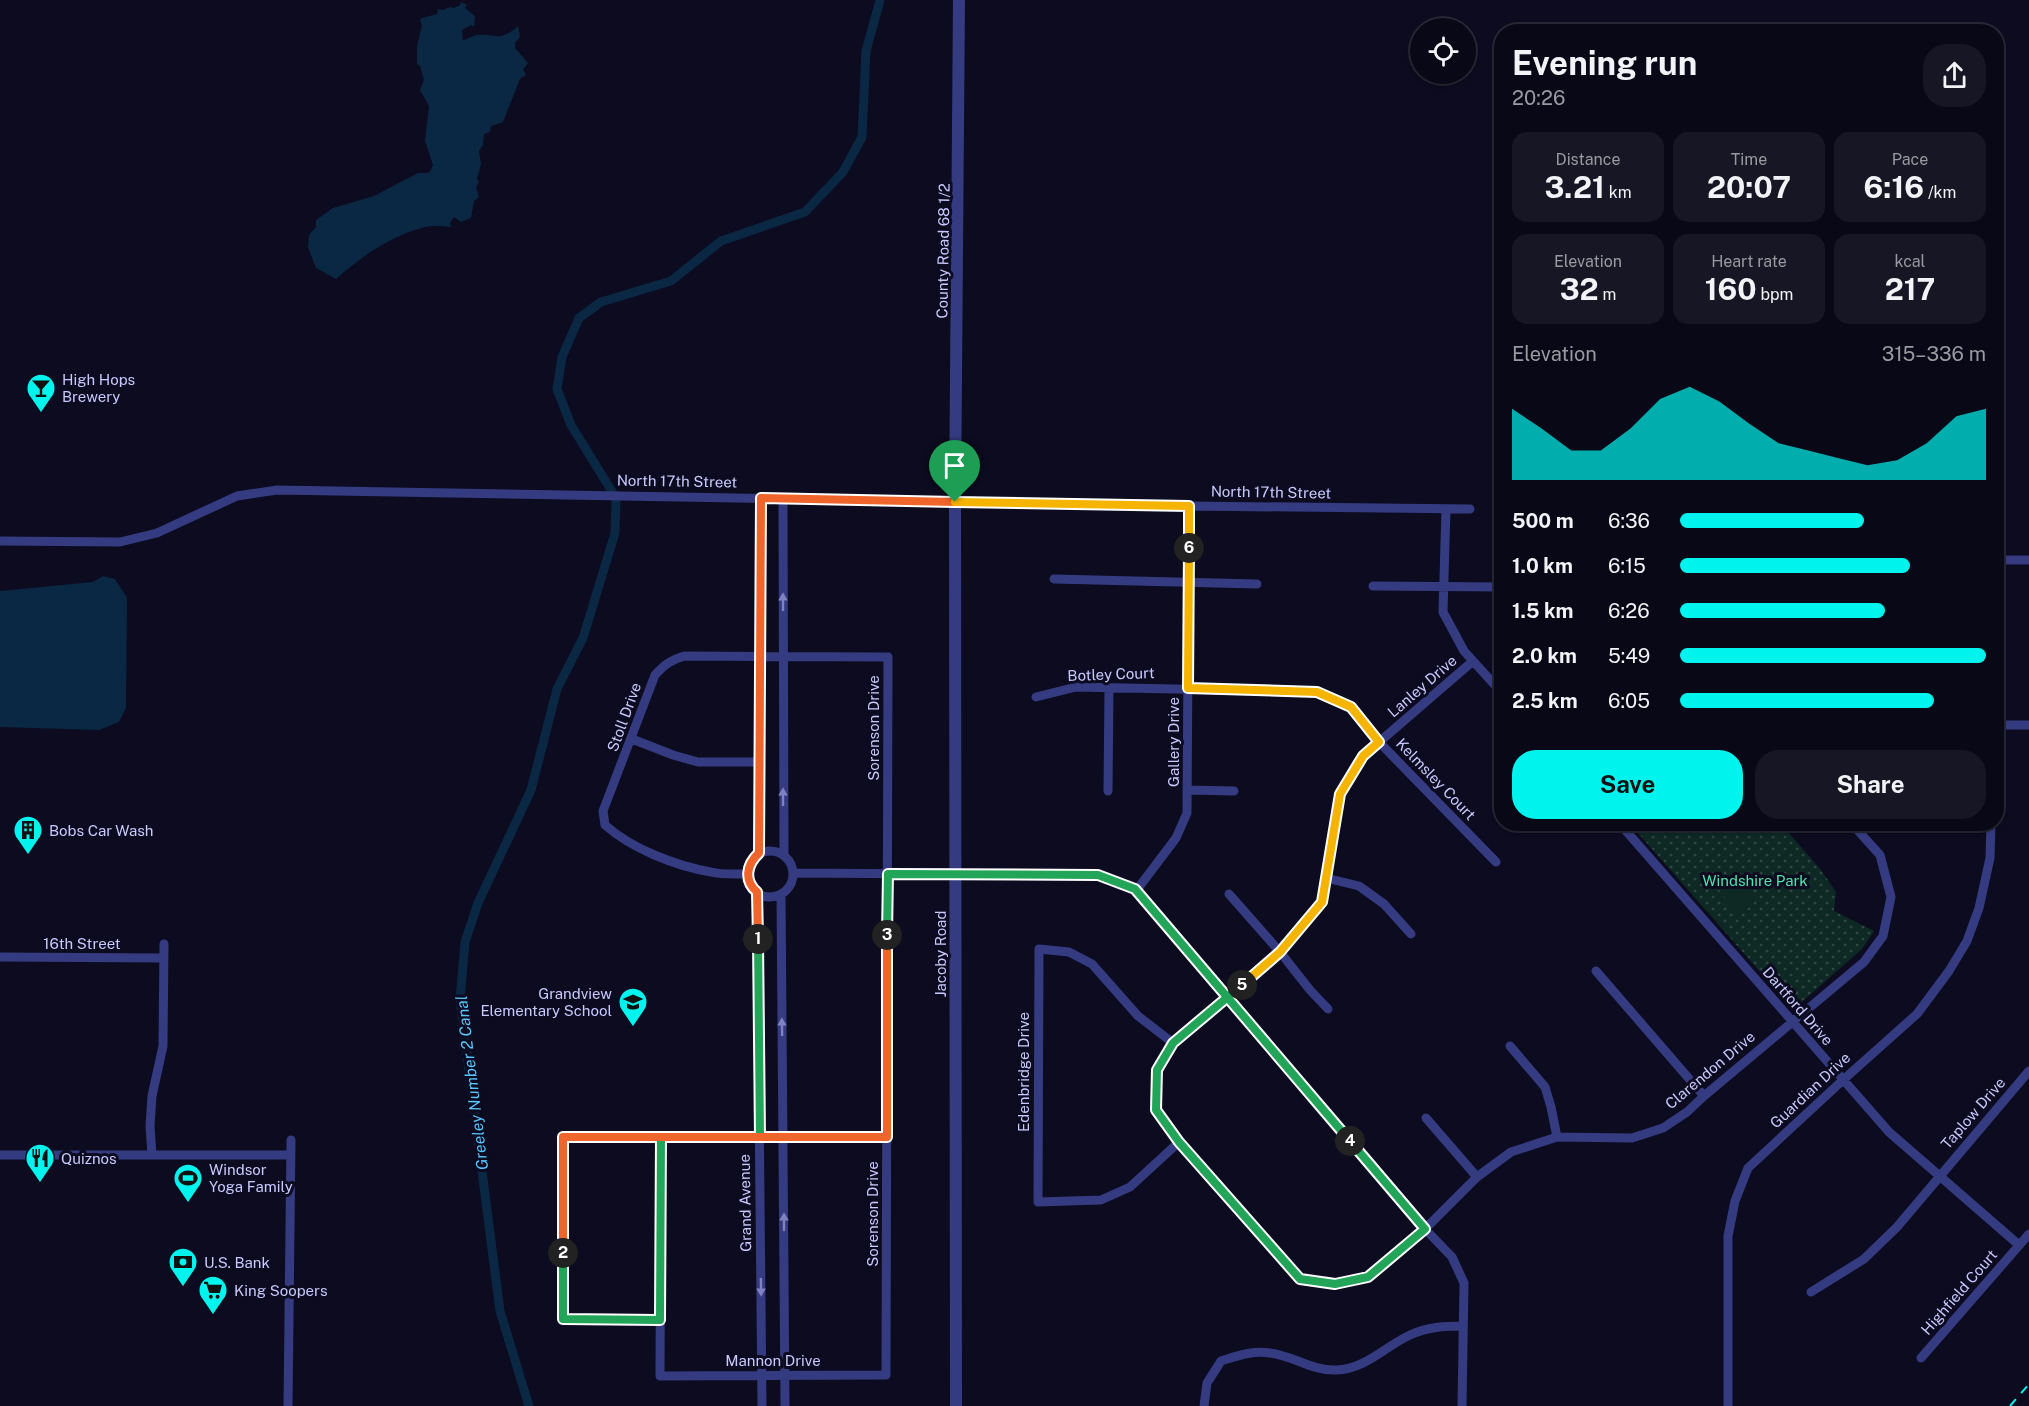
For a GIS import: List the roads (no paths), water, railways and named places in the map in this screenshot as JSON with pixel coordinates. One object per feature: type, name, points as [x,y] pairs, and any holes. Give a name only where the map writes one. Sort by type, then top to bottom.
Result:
[{"type":"street","name":"County Road 68 1/2","points":[[955,502],[959,0]]},
{"type":"street","name":"North 17th Street","points":[[0,542],[120,542],[157,532],[237,496],[277,490],[1470,509]]},
{"type":"street","points":[[759,853],[761,498]]},
{"type":"street","points":[[783,498],[784,855]]},
{"type":"street","name":"Jacoby Road","points":[[955,502],[956,1406]]},
{"type":"street","name":"Gallery Drive","points":[[1136,891],[1176,838],[1187,813],[1189,506]]},
{"type":"street","points":[[1446,509],[1443,612],[1464,651],[1494,684]]},
{"type":"street","points":[[2004,560],[2029,560]]},
{"type":"street","points":[[1054,579],[1257,584]]},
{"type":"street","points":[[1373,586],[1494,587]]},
{"type":"street","name":"Stoll Drive","points":[[748,874],[721,874],[688,867],[654,855],[605,825],[603,811],[655,675],[664,665],[684,656],[888,657]]},
{"type":"street","name":"Sorenson Drive","points":[[886,1375],[888,657]]},
{"type":"street","name":"Lanley Drive","points":[[1173,1043],[1280,952],[1322,902],[1340,794],[1363,756],[1473,661]]},
{"type":"street","name":"Botley Court","points":[[1036,697],[1076,687],[1317,692],[1351,707],[1379,742]]},
{"type":"street","points":[[1108,791],[1109,687]]},
{"type":"street","points":[[2004,725],[2029,725]]},
{"type":"street","points":[[632,739],[698,762],[759,762]]},
{"type":"street","name":"Kelmsley Court","points":[[1379,742],[1496,862]]},
{"type":"street","points":[[1187,790],[1234,791]]},
{"type":"street","name":"Dartford Drive","points":[[1626,831],[1889,1132],[2019,1245]]},
{"type":"street","name":"Clarendon Drive","points":[[1173,1043],[1157,1070],[1156,1110],[1179,1142],[1300,1279],[1335,1284],[1368,1277],[1425,1229],[1477,1177],[1511,1152],[1557,1137],[1632,1138],[1663,1128],[1687,1112],[1864,962],[1883,936],[1891,897],[1880,855],[1858,831]]},
{"type":"street","name":"Guardian Drive","points":[[1728,1406],[1728,1236],[1735,1201],[1748,1168],[1917,1014],[1949,972],[1967,941],[1979,908],[1990,858],[1991,831]]},
{"type":"street","points":[[769,851],[784,855],[793,873],[791,883],[781,894],[767,897],[757,892],[750,884],[748,874],[750,863],[759,853],[769,851]]},
{"type":"street","points":[[793,873],[1098,875],[1136,891],[1425,1229],[1452,1257],[1464,1283],[1462,1406]]},
{"type":"street","points":[[1326,878],[1359,886],[1384,904],[1411,934]]},
{"type":"street","name":"Grand Avenue","points":[[757,892],[762,1406]]},
{"type":"street","points":[[781,894],[785,1406]]},
{"type":"street","points":[[1229,894],[1328,1009]]},
{"type":"street","points":[[152,1155],[150,1126],[152,1096],[163,1046],[164,944]]},
{"type":"street","name":"Edenbridge Drive","points":[[1173,1043],[1138,1016],[1092,963],[1069,952],[1039,949],[1038,1202],[1101,1200],[1130,1187],[1179,1142]]},
{"type":"street","name":"16th Street","points":[[0,957],[163,958]]},
{"type":"street","points":[[1596,971],[1704,1096]]},
{"type":"street","points":[[1510,1046],[1545,1088],[1557,1137]]},
{"type":"street","name":"Taplow Drive","points":[[1811,1292],[1864,1259],[1897,1227],[2029,1071]]},
{"type":"street","points":[[1426,1118],[1477,1177]]},
{"type":"street","points":[[661,1137],[660,1320],[563,1319],[563,1137],[661,1137],[760,1137],[783,1137],[887,1137]]},
{"type":"street","points":[[288,1406],[291,1140]]},
{"type":"street","points":[[0,1155],[291,1155]]},
{"type":"street","name":"Highfield Court","points":[[1921,1358],[2029,1234]]},
{"type":"street","name":"Mannon Drive","points":[[660,1320],[660,1376],[886,1375]]},
{"type":"street","points":[[1204,1406],[1207,1383],[1221,1361],[1248,1353],[1270,1353],[1316,1369],[1337,1370],[1355,1367],[1374,1359],[1393,1344],[1412,1334],[1434,1327],[1464,1326]]},
{"type":"water","points":[[461,2],[467,5],[465,8],[475,16],[474,27],[471,25],[462,30],[463,40],[477,35],[502,36],[518,26],[520,37],[515,43],[515,48],[528,63],[523,69],[526,75],[520,79],[503,122],[491,126],[490,132],[484,134],[483,145],[479,151],[481,164],[477,179],[479,182],[476,187],[479,197],[474,201],[471,218],[461,222],[454,217],[450,223],[451,227],[426,227],[399,236],[365,256],[336,279],[316,268],[308,247],[309,235],[316,227],[316,220],[333,208],[374,196],[418,173],[428,173],[431,170],[433,165],[425,141],[429,106],[420,90],[424,80],[420,66],[417,64],[417,45],[422,26],[420,20],[437,14],[438,9],[454,8]]},
{"type":"water","points":[[103,576],[115,579],[127,598],[126,708],[119,722],[99,730],[0,727],[0,591],[93,582]]},
{"type":"waterway","name":"Greeley Number 2 Canal","points":[[529,1406],[500,1311],[460,1000],[465,942],[478,903],[531,790],[557,689],[583,638],[615,533],[616,498],[571,425],[557,389],[562,357],[579,318],[601,302],[671,281],[721,241],[805,212],[843,172],[862,137],[866,51],[880,0]]},
{"type":"railway","points":[[2010,1406],[2029,1384]]},
{"type":"place","name":"High Hops Brewery","points":[[41,414]]},
{"type":"place","name":"Bobs Car Wash","points":[[28,856]]},
{"type":"place","name":"Grandview Elementary School","points":[[633,1028]]},
{"type":"place","name":"Quiznos","points":[[40,1184]]},
{"type":"place","name":"Windsor Yoga Family","points":[[188,1204]]},
{"type":"place","name":"U.S. Bank","points":[[183,1288]]},
{"type":"place","name":"King Soopers","points":[[213,1316]]},
{"type":"park label","name":"Windshire Park","points":[[1755,880]]}]
